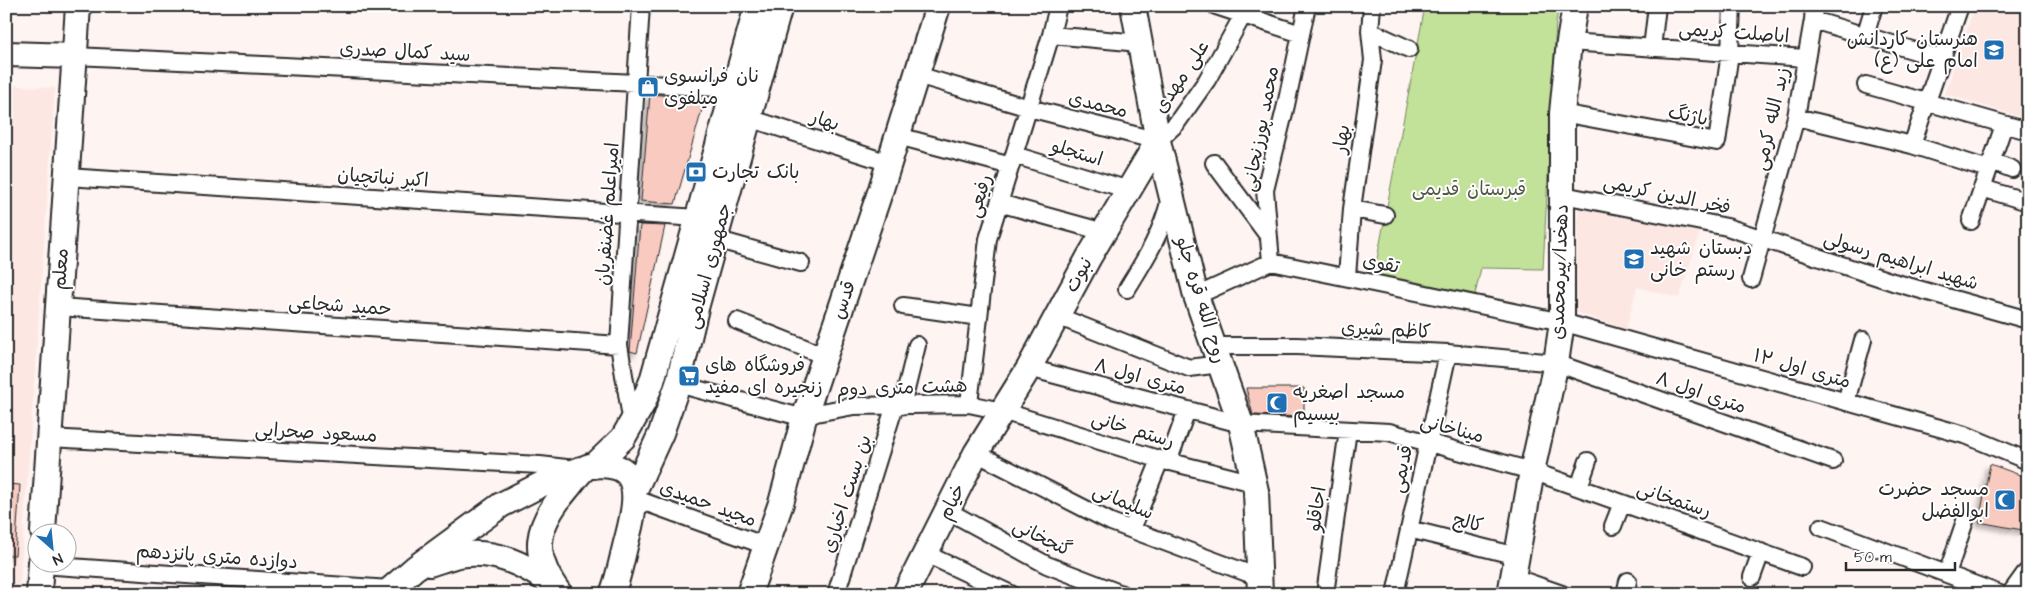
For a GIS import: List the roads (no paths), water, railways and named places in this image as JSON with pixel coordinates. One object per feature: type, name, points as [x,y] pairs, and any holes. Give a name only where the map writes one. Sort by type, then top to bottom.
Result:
[{"type":"street","name":"معلم","points":[[44,522],[78,6]]},
{"type":"street","name":"امیراعلم غضنفریان","points":[[632,424],[619,345],[641,6]]},
{"type":"street","name":"جمهوری اسلامی","points":[[556,590],[543,565],[539,547],[544,523],[549,510],[587,468],[623,438],[632,424],[652,381],[757,6]]},
{"type":"street","name":"جمهوری اسلامی","points":[[612,593],[635,496],[678,384],[780,6]]},
{"type":"street","name":"قدس","points":[[749,594],[781,503],[804,418],[898,136],[938,6]]},
{"type":"street","name":"رفیعی","points":[[970,404],[988,239],[1051,35],[1058,6]]},
{"type":"street","name":"روح الله قره جلو","points":[[1133,6],[1158,141],[1196,296],[1241,424],[1256,491],[1259,585]]},
{"type":"street","points":[[1216,6],[1246,11],[1301,34]]},
{"type":"street","name":"محمد پورزنجانی","points":[[1271,262],[1265,190],[1307,6]]},
{"type":"street","name":"بهار","points":[[1347,277],[1352,209],[1373,60],[1370,32],[1372,6]]},
{"type":"street","name":"دهخدا/پیرمحمدی","points":[[1514,575],[1532,471],[1556,363],[1562,322],[1562,113],[1569,42],[1575,6]]},
{"type":"street","points":[[1652,48],[1657,6]]},
{"type":"street","points":[[1730,53],[1732,6]]},
{"type":"street","points":[[1865,36],[1874,6]]},
{"type":"street","points":[[1912,145],[1960,6]]},
{"type":"street","name":"علی مهدی","points":[[1158,141],[1176,124],[1207,80],[1246,11]]},
{"type":"street","points":[[1814,13],[1865,36],[1942,59]]},
{"type":"street","name":"زید الله کرمی","points":[[1751,279],[1796,117],[1814,13]]},
{"type":"street","points":[[1370,32],[1409,49]]},
{"type":"street","points":[[1051,35],[1140,43]]},
{"type":"street","name":"اباصلت کریمی","points":[[1569,42],[1806,58]]},
{"type":"street","name":"باژنگ","points":[[1562,113],[1717,142],[1730,53]]},
{"type":"street","points":[[6,54],[74,56]]},
{"type":"street","name":"سید کمال صدری","points":[[74,56],[734,89]]},
{"type":"street","name":"محمدی","points":[[917,75],[1029,108],[1158,141]]},
{"type":"street","points":[[1866,85],[1926,104],[2028,131]]},
{"type":"street","points":[[1796,117],[2012,169]]},
{"type":"street","name":"بهار","points":[[749,118],[889,162]]},
{"type":"street","points":[[1970,221],[2004,125]]},
{"type":"street","name":"استجلو","points":[[898,136],[1012,160],[1129,190]]},
{"type":"street","name":"نبوت","points":[[1002,411],[1029,368],[1104,232],[1158,141]]},
{"type":"street","points":[[1214,163],[1269,238]]},
{"type":"street","name":"اکبر نباتچیان","points":[[67,177],[698,218]]},
{"type":"street","points":[[1982,188],[2028,202]]},
{"type":"street","points":[[1128,289],[1154,246],[1164,224],[1171,194]]},
{"type":"street","name":"فخر الدین کریمی","points":[[1563,194],[1727,227],[1763,239]]},
{"type":"street","points":[[999,203],[1104,232]]},
{"type":"street","points":[[1352,209],[1385,215]]},
{"type":"street","points":[[716,239],[801,263]]},
{"type":"street","name":"شهید ابراهیم رسولی","points":[[1763,239],[1893,282],[2028,320]]},
{"type":"street","points":[[1196,296],[1271,262]]},
{"type":"street","name":"تقوی","points":[[1271,262],[1562,322]]},
{"type":"street","points":[[903,306],[980,317]]},
{"type":"street","name":"حمید شجاعی","points":[[58,307],[619,345]]},
{"type":"street","name":"کاظم شیری","points":[[1057,316],[1189,368],[1217,355],[1297,346],[1448,353],[1556,363]]},
{"type":"street","points":[[737,321],[825,356]]},
{"type":"street","name":"۱۲ متری اول","points":[[1562,322],[1968,436],[2028,461]]},
{"type":"street","points":[[1846,402],[1863,340]]},
{"type":"street","name":"بن بست اخباری","points":[[836,594],[899,406],[917,344]]},
{"type":"street","name":"قدیمی","points":[[1395,594],[1448,353]]},
{"type":"street","name":"۸ متری اول","points":[[1556,363],[1833,461]]},
{"type":"street","name":"۸ متری اول","points":[[1029,368],[1241,424]]},
{"type":"street","points":[[678,384],[804,418]]},
{"type":"street","name":"هشت متری دوم","points":[[804,418],[816,413],[854,406],[970,404],[1002,411]]},
{"type":"street","points":[[1132,530],[1187,410]]},
{"type":"street","name":"خیام","points":[[905,594],[976,453],[1002,411]]},
{"type":"street","name":"رستم خانی","points":[[1002,411],[1164,461],[1254,483]]},
{"type":"street","name":"میناخانی","points":[[1241,424],[1389,432],[1532,471]]},
{"type":"street","name":"اجاقلو","points":[[1325,594],[1348,430]]},
{"type":"street","name":"مسعود صحرایی","points":[[49,438],[587,468]]},
{"type":"street","name":"سلیمانی","points":[[976,453],[1111,522],[1259,585]]},
{"type":"street","points":[[1579,488],[1588,461]]},
{"type":"street","points":[[388,591],[415,568],[501,505],[544,484],[587,468],[603,465],[616,466],[626,472],[632,481],[635,496]]},
{"type":"street","name":"رستمخانی","points":[[1532,471],[1802,567]]},
{"type":"street","name":"مجید حمیدی","points":[[635,496],[766,546]]},
{"type":"street","points":[[1613,526],[1622,503]]},
{"type":"street","name":"گنجخانی","points":[[948,511],[1047,565],[1122,594]]},
{"type":"street","points":[[1947,574],[1965,521]]},
{"type":"street","points":[[1821,527],[2000,594]]},
{"type":"street","name":"کالج","points":[[1409,529],[1562,594]]},
{"type":"street","points":[[1752,577],[1761,552]]},
{"type":"street","points":[[926,554],[1011,594]]},
{"type":"street","points":[[415,568],[460,555],[493,555],[516,561],[533,570],[556,590]]},
{"type":"street","name":"دوازده متری پانزدهم","points":[[78,567],[388,591]]},
{"type":"street","points":[[39,594],[40,572]]},
{"type":"street","points":[[2015,594],[2028,576]]},
{"type":"place","name":"هنرستان کاردانش امام علی (ع)","points":[[1994,50]]},
{"type":"place","name":"نان فرانسوی میلفوی","points":[[648,87]]},
{"type":"place","name":"بانک تجارت","points":[[696,172]]},
{"type":"place","name":"دبستان شهید رستم خانی","points":[[1634,259]]},
{"type":"place","name":"فروشگاه های زنجیره ای مفید","points":[[689,376]]},
{"type":"place","name":"مسجد اصغریه بیسیم","points":[[1277,403]]},
{"type":"place","name":"مسجد حضرت ابوالفضل","points":[[2005,500]]},
{"type":"park label","name":"قبرستان قدیمى","points":[[1469,189]]}]
